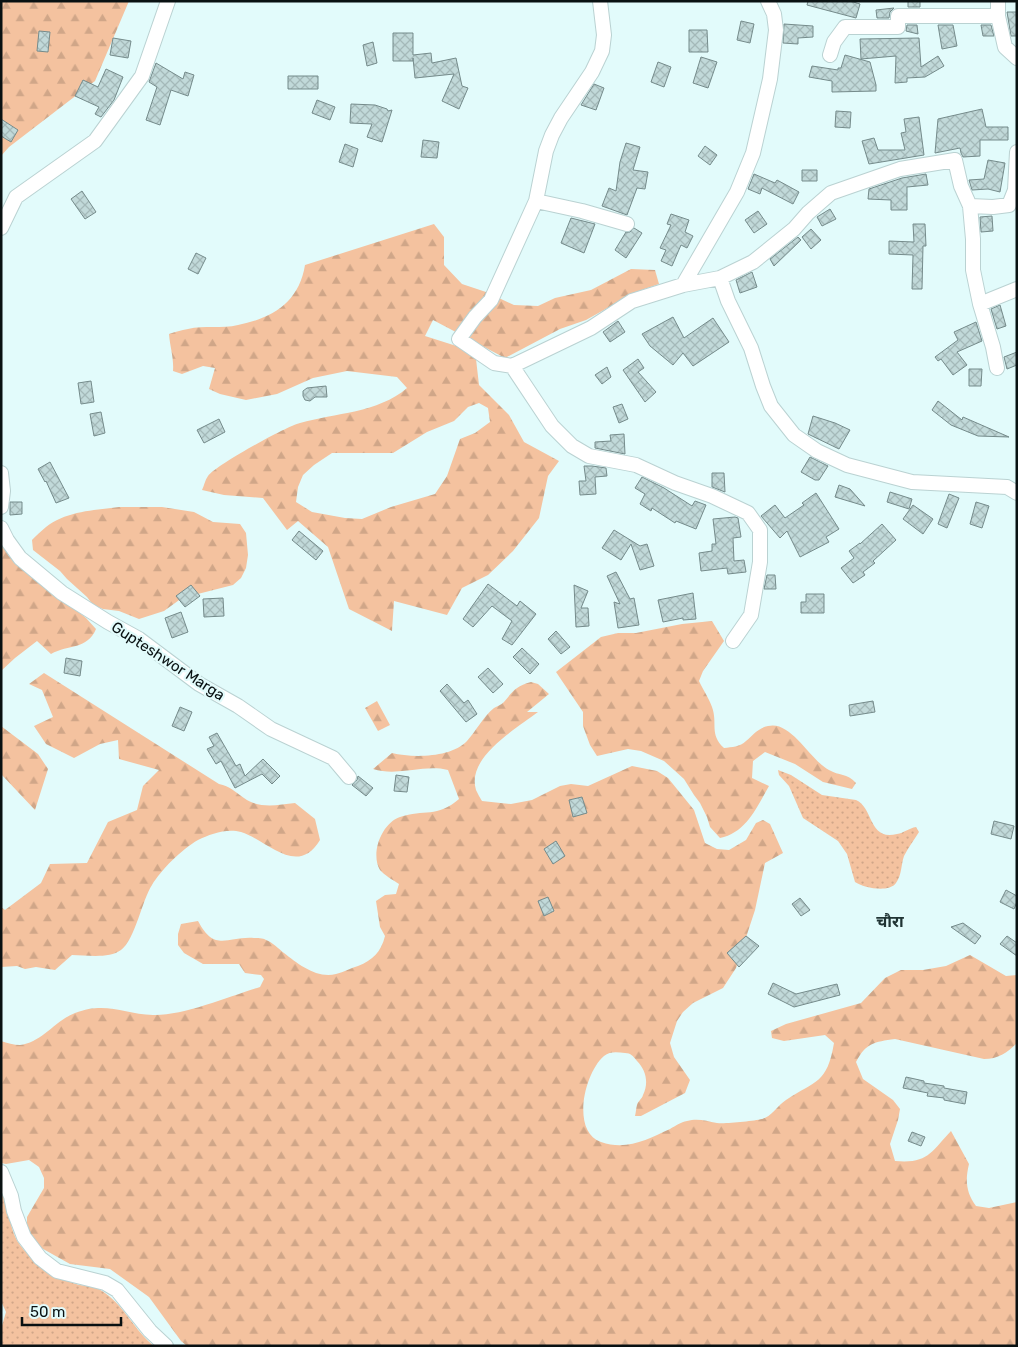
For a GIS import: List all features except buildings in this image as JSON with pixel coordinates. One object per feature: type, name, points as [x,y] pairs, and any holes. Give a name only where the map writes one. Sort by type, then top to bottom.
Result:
[{"type":"street","points":[[1,228],[16,197],[95,141],[142,76],[168,1]]},
{"type":"street","points":[[600,1],[604,36],[602,51],[592,72],[552,135],[546,151],[536,201],[491,300],[459,338],[494,362],[512,366],[591,328],[632,301],[682,285],[720,278],[753,262],[794,229],[808,213],[831,193],[900,169],[955,160],[961,186],[970,206],[973,270],[980,304],[994,347],[997,368]]},
{"type":"street","points":[[682,285],[737,192],[754,152],[770,79],[776,30],[774,14],[768,1]]},
{"type":"street","points":[[998,1],[998,16],[1005,47],[1017,58]]},
{"type":"street","points":[[830,55],[834,42],[845,27],[898,27],[898,16],[998,16]]},
{"type":"street","points":[[970,206],[992,207],[1009,205],[1015,190],[1017,152]]},
{"type":"street","points":[[536,201],[582,211],[627,224]]},
{"type":"street","points":[[720,278],[728,300],[751,348],[762,386],[771,406],[794,435],[817,451],[848,465],[912,482],[1007,487],[1017,493]]},
{"type":"street","points":[[980,304],[1017,289]]},
{"type":"street","points":[[512,366],[552,426],[572,446],[589,456],[636,465],[748,513],[760,530],[760,562],[751,615],[733,641]]},
{"type":"street","points":[[1,473],[3,491],[1,507]]},
{"type":"street","name":"Gupteshwor Marga","points":[[1,528],[20,558],[62,593],[139,639],[199,684],[238,706],[271,729],[333,758],[349,777]]},
{"type":"street","points":[[1,1172],[11,1196],[20,1229],[30,1247],[40,1258],[57,1271],[105,1283],[117,1290],[150,1330],[166,1346]]},
{"type":"green space","points":[[1,1],[129,1],[95,81],[9,147],[1,156]]},
{"type":"green space","points":[[434,224],[444,237],[444,265],[462,284],[486,292],[514,305],[538,306],[555,298],[591,290],[631,269],[655,270],[659,284],[636,292],[586,320],[560,329],[505,358],[433,320],[425,336],[469,350],[476,359],[479,385],[509,415],[524,442],[559,461],[548,476],[539,518],[513,551],[488,575],[462,588],[447,615],[394,601],[392,631],[349,609],[328,547],[298,521],[287,530],[263,498],[224,495],[202,490],[207,478],[214,471],[237,455],[280,431],[300,423],[383,403],[407,388],[397,377],[347,371],[313,378],[277,394],[246,400],[220,394],[209,389],[215,368],[203,366],[182,374],[173,371],[169,334],[194,328],[238,325],[273,313],[297,289],[305,265]],"holes":[[[479,403],[488,408],[490,422],[475,433],[460,439],[447,476],[435,494],[391,507],[362,519],[312,512],[296,502],[298,487],[303,475],[332,453],[393,453],[427,432],[454,421],[468,407]]]},
{"type":"green space","points":[[119,507],[162,507],[194,512],[213,522],[240,524],[246,533],[248,555],[246,568],[241,578],[233,585],[182,598],[164,611],[139,619],[119,611],[103,609],[93,605],[60,571],[33,550],[32,540],[46,527],[72,514]]},
{"type":"green space","points":[[1,543],[9,556],[86,618],[96,629],[88,640],[83,644],[51,654],[37,641],[1,671]]},
{"type":"green space","points":[[712,621],[724,641],[703,671],[699,681],[714,713],[715,733],[719,743],[724,748],[739,746],[761,728],[776,726],[785,729],[822,765],[833,772],[853,780],[856,783],[852,789],[823,782],[795,764],[765,752],[753,761],[752,778],[769,786],[744,825],[737,831],[720,838],[710,827],[700,803],[684,779],[664,761],[641,751],[628,749],[597,756],[590,745],[583,726],[583,712],[556,672],[601,637],[618,633],[636,633],[682,624]]},
{"type":"green space","points":[[44,673],[219,784],[250,801],[262,805],[295,803],[315,819],[320,840],[311,851],[302,856],[292,856],[271,848],[241,832],[224,831],[208,836],[185,849],[172,860],[156,879],[148,892],[130,938],[121,950],[104,956],[72,955],[55,970],[36,967],[25,969],[17,966],[1,967],[1,907],[5,910],[41,883],[50,864],[87,863],[108,822],[137,810],[143,786],[159,770],[119,759],[118,740],[100,744],[74,758],[46,744],[34,726],[53,717],[42,690],[29,684]]},
{"type":"green space","points":[[531,682],[538,684],[549,694],[527,712],[538,712],[506,735],[485,755],[478,766],[475,778],[476,790],[482,801],[511,804],[532,800],[560,786],[571,784],[588,786],[632,766],[657,771],[668,778],[694,810],[705,843],[717,849],[729,850],[746,840],[756,823],[763,820],[770,824],[783,853],[765,863],[755,910],[736,968],[723,988],[693,1003],[677,1021],[670,1043],[674,1057],[690,1080],[685,1093],[641,1116],[635,1116],[646,1086],[644,1073],[640,1065],[630,1054],[609,1053],[597,1064],[591,1075],[586,1088],[584,1102],[583,1115],[586,1127],[592,1136],[601,1142],[620,1145],[637,1143],[680,1123],[691,1120],[727,1123],[765,1118],[786,1100],[813,1084],[824,1074],[834,1043],[825,1035],[784,1041],[772,1038],[771,1031],[786,1024],[861,1003],[885,978],[901,970],[923,970],[946,966],[970,955],[1006,976],[1017,975],[1017,1043],[1002,1055],[984,1059],[895,1039],[871,1044],[863,1051],[856,1062],[863,1079],[893,1100],[900,1109],[890,1144],[895,1161],[915,1161],[928,1155],[951,1131],[969,1164],[967,1186],[976,1206],[989,1208],[1017,1202],[1017,1346],[187,1346],[181,1341],[149,1297],[110,1269],[70,1264],[36,1245],[27,1234],[27,1217],[44,1188],[44,1178],[39,1167],[29,1160],[6,1164],[1,1163],[1,1041],[18,1045],[28,1043],[42,1036],[68,1016],[86,1010],[106,1008],[143,1014],[165,1014],[192,1009],[260,987],[264,979],[261,975],[245,973],[239,964],[203,964],[184,953],[178,945],[178,934],[181,924],[198,921],[204,931],[216,940],[265,939],[308,970],[322,974],[339,973],[368,961],[379,951],[385,936],[380,927],[376,901],[385,895],[396,894],[399,884],[382,872],[377,863],[377,847],[383,832],[388,825],[400,817],[444,809],[459,799],[448,770],[429,768],[392,772],[373,769],[392,753],[420,756],[442,754],[460,747],[494,708],[503,703],[518,687]]},
{"type":"green space","points":[[377,701],[390,725],[378,731],[365,708]]},
{"type":"green space","points":[[1,726],[38,754],[48,769],[35,810],[1,774]]},
{"type":"green space","points":[[778,770],[791,775],[822,795],[856,800],[862,804],[872,823],[881,833],[888,835],[897,834],[916,827],[919,832],[904,856],[896,883],[893,886],[882,889],[870,888],[855,882],[847,854],[838,841],[803,818],[789,786],[779,775]]},
{"type":"green space","points":[[1,1188],[5,1191],[12,1228],[20,1245],[37,1261],[67,1280],[96,1288],[105,1293],[154,1346],[1,1346],[1,1329],[6,1312],[1,1301]]},
{"type":"district","name":"चौरा","points":[[890,921]]}]
